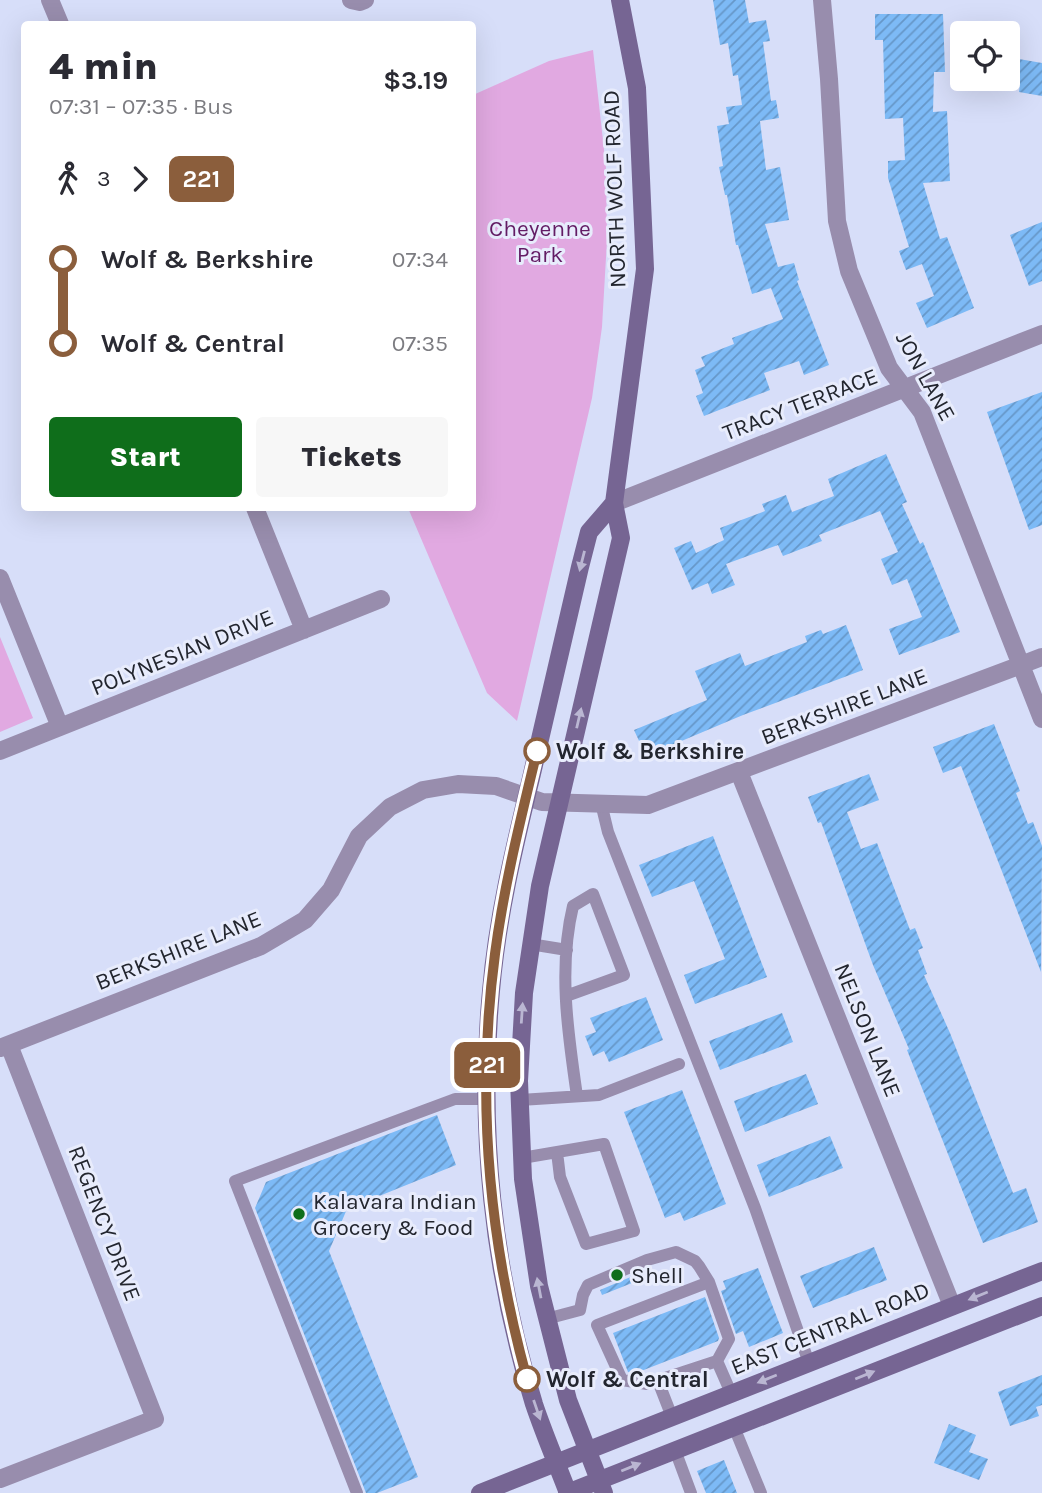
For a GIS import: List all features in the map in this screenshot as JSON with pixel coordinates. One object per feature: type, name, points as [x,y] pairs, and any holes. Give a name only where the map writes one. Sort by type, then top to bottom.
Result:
[{"type":"main road","name":"NORTH WOLF ROAD","points":[[601,1487],[568,1400],[546,1319],[529,1228],[520,1100],[522,1025],[530,944],[559,802],[621,538],[614,503],[645,269],[637,88],[620,0]]},
{"type":"main road","points":[[614,503],[589,532],[507,883],[495,953],[488,1024],[486,1100],[493,1206],[504,1279],[532,1395],[568,1493],[601,1487],[675,1450],[1042,1306]]},
{"type":"main road","name":"EAST CENTRAL ROAD","points":[[480,1493],[1042,1271]]},
{"type":"street","points":[[50,0],[59,21]]},
{"type":"street","points":[[351,0],[365,0]]},
{"type":"street","name":"JON LANE","points":[[822,0],[837,222],[849,271],[889,368],[922,412],[1042,719]]},
{"type":"street","name":"TRACY TERRACE","points":[[614,503],[1042,334]]},
{"type":"street","points":[[256,511],[304,630]]},
{"type":"street","points":[[0,579],[60,727]]},
{"type":"street","name":"POLYNESIAN DRIVE","points":[[0,751],[381,599]]},
{"type":"street","name":"BERKSHIRE LANE","points":[[4,1046],[261,946],[305,920],[331,890],[359,836],[390,807],[424,790],[458,784],[496,786],[542,802],[648,805],[1042,657]]},
{"type":"street","name":"NELSON LANE","points":[[739,772],[952,1306]]},
{"type":"street","name":"REGENCY DRIVE","points":[[0,1479],[155,1419],[4,1046]]},
{"type":"lane","points":[[601,803],[608,832],[755,1208],[809,1363]]},
{"type":"lane","points":[[566,996],[624,975],[593,894],[572,906],[567,928],[567,950],[566,996],[566,1018],[578,1096]]},
{"type":"lane","points":[[530,944],[567,950]]},
{"type":"lane","points":[[520,1100],[599,1095],[679,1064]]},
{"type":"lane","points":[[357,1493],[235,1181],[455,1099],[486,1100]]},
{"type":"lane","points":[[522,1158],[557,1152],[604,1144],[634,1231],[586,1244],[559,1177],[557,1152]]},
{"type":"lane","points":[[676,1252],[695,1261],[709,1282],[729,1339],[717,1361],[647,1384],[622,1380],[597,1325],[580,1310],[588,1285],[647,1259],[676,1252]]},
{"type":"lane","points":[[597,1325],[709,1282]]},
{"type":"lane","points":[[546,1319],[580,1310]]},
{"type":"lane","points":[[717,1361],[731,1394]]},
{"type":"lane","points":[[658,1381],[672,1417]]},
{"type":"lane","points":[[734,1427],[761,1493]]},
{"type":"lane","points":[[675,1450],[691,1493]]},
{"type":"green space","name":"Cheyenne Park","points":[[593,50],[606,168],[607,240],[602,327],[592,398],[517,721],[487,693],[409,511],[476,511],[476,94],[549,61]]},
{"type":"green space","points":[[0,637],[33,718],[0,732]]},
{"type":"building","points":[[713,0],[745,0],[749,23],[766,20],[770,41],[763,42],[771,101],[776,100],[779,118],[760,121],[766,170],[780,167],[789,220],[765,224],[778,267],[794,263],[799,280],[797,281],[829,365],[804,375],[799,361],[764,373],[770,390],[704,416],[696,396],[703,393],[695,370],[705,366],[701,357],[734,344],[732,338],[783,319],[771,288],[752,294],[736,245],[725,195],[719,167],[723,166],[717,126],[729,124],[726,107],[742,105],[738,75],[733,76],[728,43],[720,45]]},
{"type":"building","points":[[875,14],[943,14],[945,72],[934,72],[933,112],[947,111],[950,181],[923,183],[940,239],[947,237],[974,308],[927,328],[916,303],[934,296],[922,264],[906,270],[899,251],[909,247],[888,178],[888,161],[905,160],[903,118],[885,119],[883,40],[875,40]]},
{"type":"building","points":[[1020,59],[1042,63],[1042,96],[1019,92]]},
{"type":"building","points":[[1042,222],[1042,281],[1029,286],[1010,235]]},
{"type":"building","points":[[1042,392],[1042,525],[1029,530],[987,412]]},
{"type":"building","points":[[886,454],[907,502],[902,504],[920,544],[923,542],[960,632],[899,655],[889,629],[922,617],[907,579],[892,585],[881,559],[898,552],[880,511],[819,535],[822,541],[783,556],[778,545],[726,564],[735,585],[712,594],[708,583],[692,590],[674,548],[691,541],[696,553],[724,540],[720,528],[765,511],[762,504],[786,495],[792,512],[834,496],[828,479]]},
{"type":"building","points":[[846,625],[863,670],[743,715],[646,756],[634,730],[707,700],[695,671],[740,653],[745,666],[807,642],[805,636],[821,630],[823,634]]},
{"type":"building","points":[[994,724],[1020,791],[1016,793],[1028,824],[1033,822],[1042,846],[1041,972],[961,766],[943,773],[933,747]]},
{"type":"building","points":[[869,774],[879,800],[847,812],[861,849],[877,843],[910,930],[915,928],[923,948],[918,950],[927,974],[924,975],[950,1033],[1013,1193],[1026,1188],[1038,1222],[983,1243],[907,1050],[909,1049],[873,965],[821,822],[818,823],[808,797]]},
{"type":"building","points":[[713,836],[767,977],[695,1004],[684,975],[725,959],[694,881],[652,897],[639,865]]},
{"type":"building","points":[[646,997],[663,1040],[609,1062],[604,1051],[593,1056],[585,1036],[596,1032],[590,1018]]},
{"type":"building","points":[[782,1013],[793,1042],[720,1070],[709,1041]]},
{"type":"building","points":[[806,1074],[818,1104],[745,1132],[734,1101]]},
{"type":"building","points":[[682,1090],[726,1204],[684,1221],[680,1212],[665,1218],[624,1112]]},
{"type":"building","points":[[437,1115],[456,1165],[347,1209],[329,1251],[418,1477],[377,1493],[366,1493],[255,1208],[266,1182]]},
{"type":"building","points":[[830,1136],[843,1168],[769,1197],[757,1165]]},
{"type":"building","points":[[874,1247],[887,1280],[813,1308],[800,1276]]},
{"type":"building","points":[[758,1268],[783,1333],[749,1347],[743,1331],[736,1334],[721,1291],[726,1289],[723,1281]]},
{"type":"building","points":[[640,1273],[642,1279],[602,1295],[600,1290]]},
{"type":"building","name":"Shell","points":[[705,1297],[718,1341],[636,1373],[628,1372],[613,1333]]},
{"type":"building","points":[[1042,1375],[1042,1405],[1036,1407],[1039,1416],[1010,1426],[998,1392]]},
{"type":"building","points":[[949,1424],[976,1435],[969,1452],[988,1459],[979,1480],[934,1463]]},
{"type":"building","points":[[724,1460],[737,1493],[706,1493],[697,1471]]},
{"type":"bus line","name":"221","points":[[527,1379],[507,1296],[498,1244],[489,1168],[486,1100],[488,1024],[495,953],[514,848],[537,751]]},
{"type":"place","name":"Wolf & Berkshire","points":[[537,751]]},
{"type":"place","name":"Kalavara Indian Grocery & Food","points":[[299,1214]]},
{"type":"place","name":"Shell","points":[[617,1275]]},
{"type":"place","name":"Wolf & Central","points":[[527,1379]]}]
